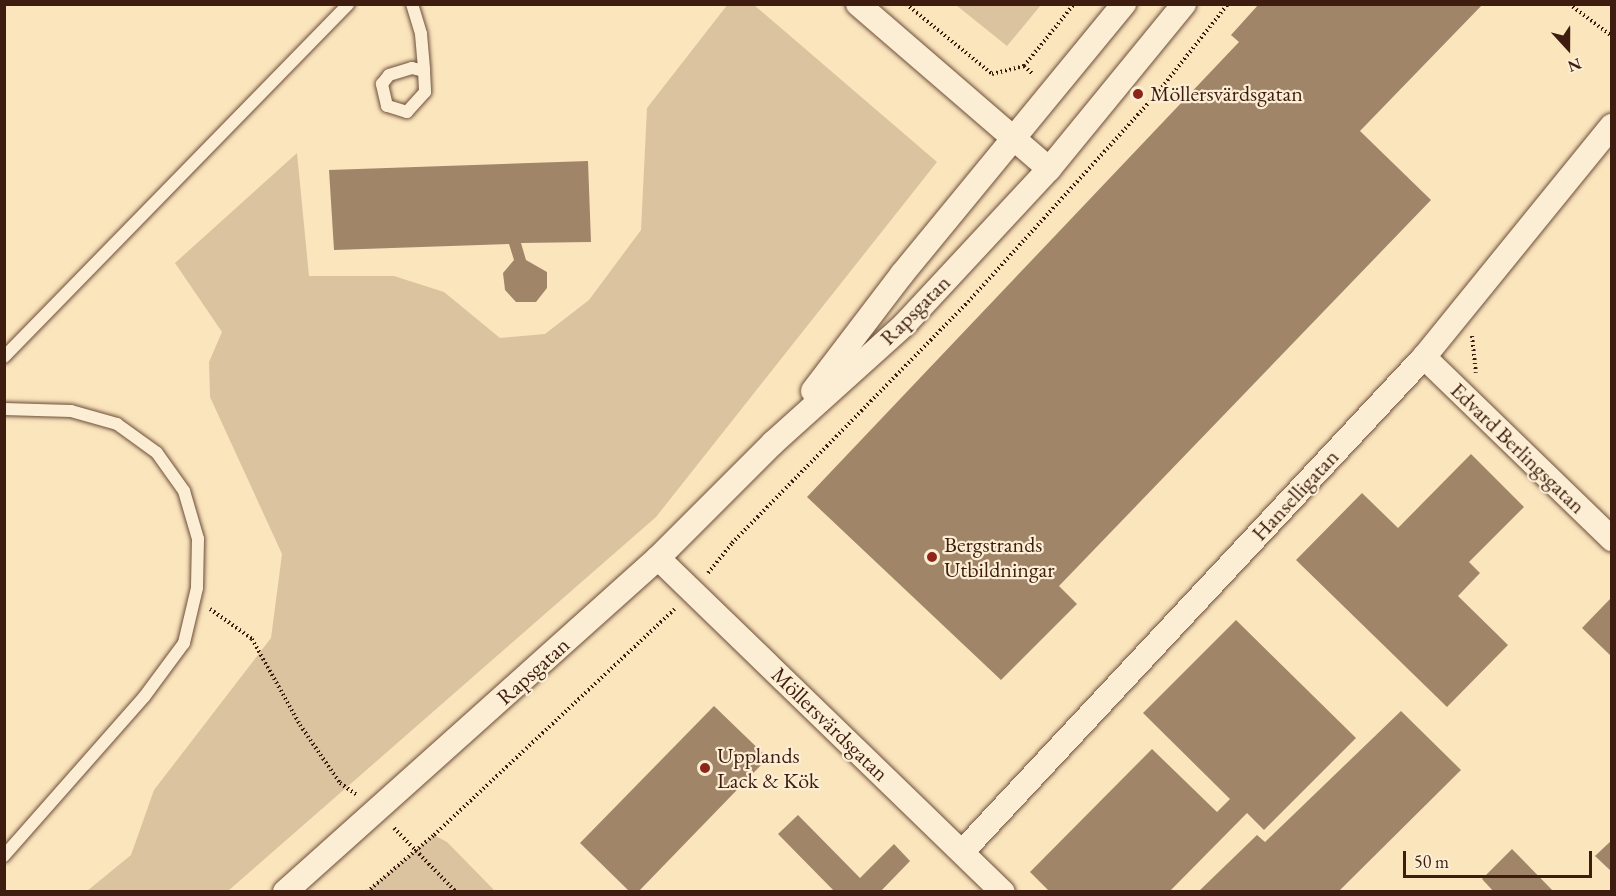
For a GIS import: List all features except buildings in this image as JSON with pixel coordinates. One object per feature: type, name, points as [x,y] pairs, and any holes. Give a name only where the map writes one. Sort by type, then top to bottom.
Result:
[{"type":"street","points":[[858,4],[1050,169]]},
{"type":"street","name":"Rapsgatan","points":[[773,443],[1013,138],[1124,4]]},
{"type":"street","name":"Rapsgatan","points":[[285,891],[379,812],[657,558],[773,443],[905,324],[1050,169],[1184,4]]},
{"type":"street","name":"Hanselligatan","points":[[963,851],[1424,357],[1611,126]]},
{"type":"street","name":"Edvard Berlingsgatan","points":[[1424,357],[1473,402],[1611,539]]},
{"type":"street","name":"Möllersvärdsgatan","points":[[657,558],[1003,891]]},
{"type":"lane","points":[[4,357],[348,4]]},
{"type":"lane","points":[[412,4],[421,34],[424,71]]},
{"type":"lane","points":[[4,409],[71,411],[117,424],[157,453],[184,491],[198,539],[194,602],[184,644],[163,672],[4,856]]},
{"type":"path","points":[[906,4],[992,74],[1024,66],[1074,4]]},
{"type":"path","points":[[368,891],[417,852],[693,593],[732,543],[968,302],[1159,91],[1228,4]]},
{"type":"path","points":[[1569,4],[1611,36]]},
{"type":"path","points":[[1473,402],[1485,389],[1472,356],[1475,326]]},
{"type":"path","points":[[194,602],[227,617],[252,639],[271,680],[340,783],[379,812],[456,891]]},
{"type":"shaded area","points":[[728,4],[754,5],[937,162],[656,517],[228,891],[87,891],[131,855],[154,790],[271,638],[282,554],[210,397],[209,362],[222,332],[175,263],[297,153],[309,276],[394,276],[444,292],[500,338],[545,334],[589,300],[641,230],[647,108]]},
{"type":"shaded area","points":[[956,5],[1041,5],[1007,46]]},
{"type":"shaded area","points":[[434,835],[447,842],[495,891],[367,891]]},
{"type":"place","name":"Möllersvärdsgatan","points":[[1138,94]]},
{"type":"place","name":"Bergstrands Utbildningar","points":[[932,557]]},
{"type":"place","name":"Upplands Lack & Kök","points":[[705,768]]}]
